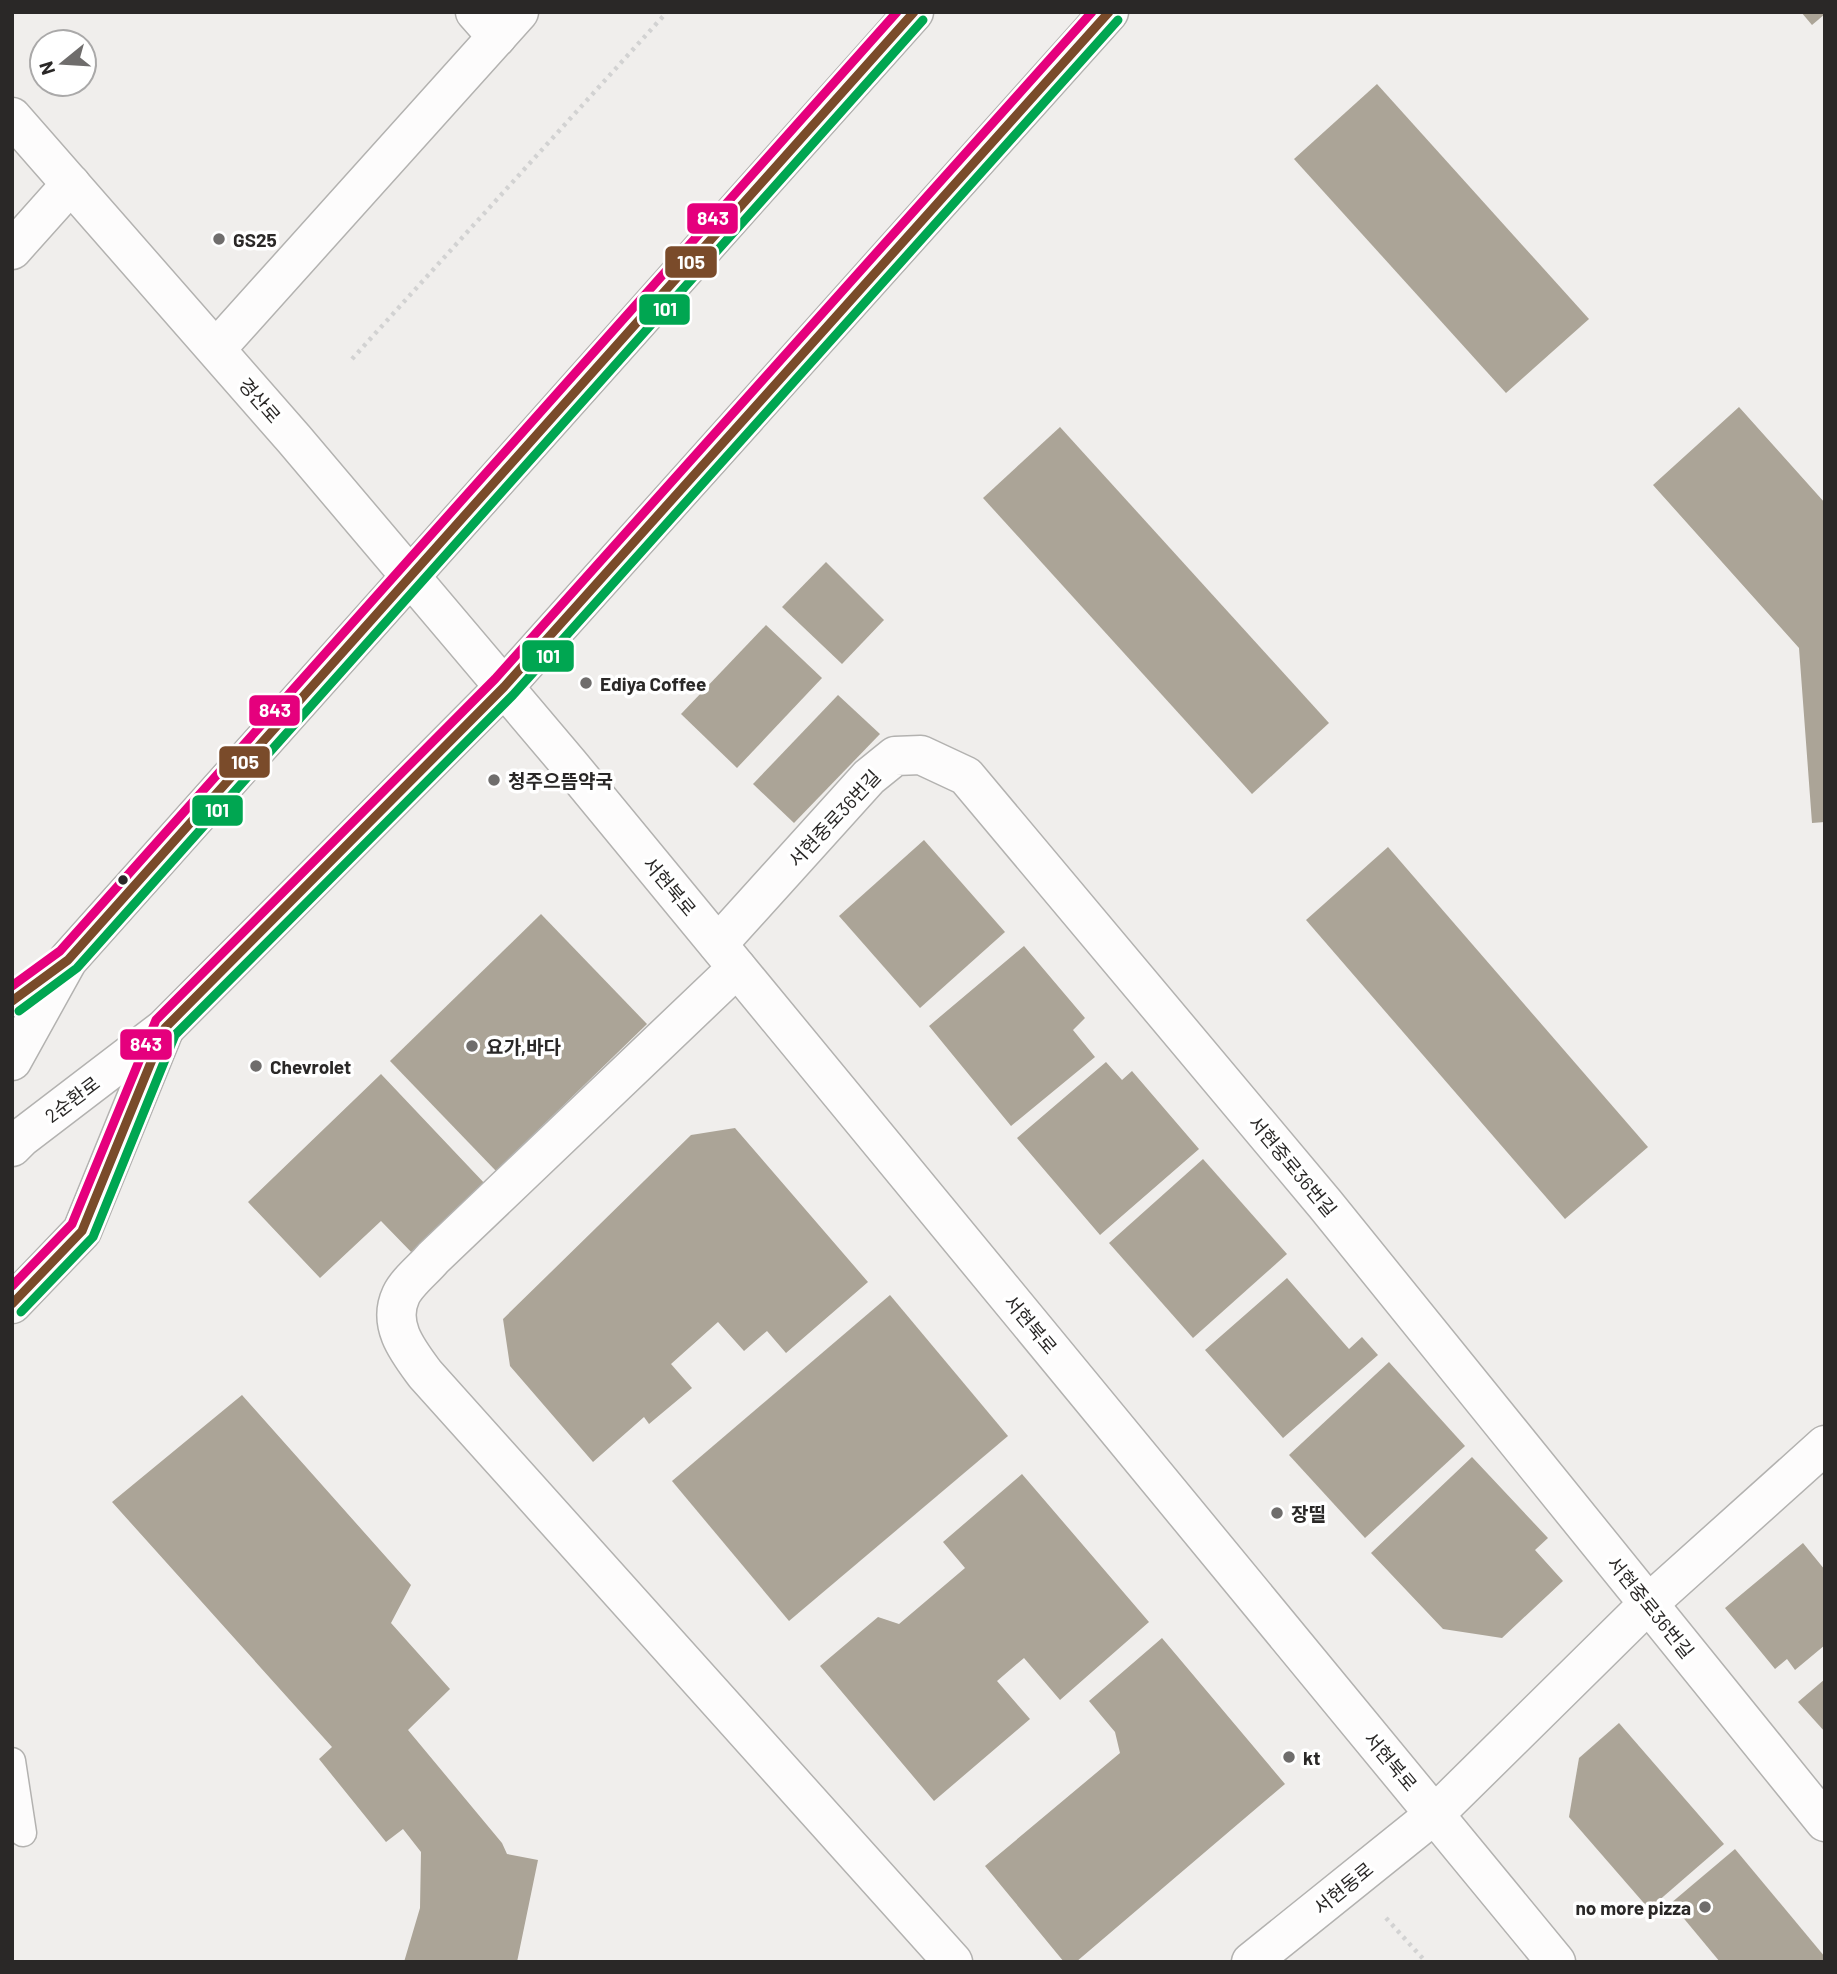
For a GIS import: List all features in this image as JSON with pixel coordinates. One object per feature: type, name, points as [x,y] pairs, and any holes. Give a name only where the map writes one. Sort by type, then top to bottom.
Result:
[{"type":"street","points":[[12,1001],[68,960],[914,12]]},
{"type":"street","name":"2순환로","points":[[12,1147],[165,1028],[504,687],[1110,12]]},
{"type":"street","points":[[216,349],[497,20]]},
{"type":"street","name":"경산로","points":[[12,117],[216,349],[504,687]]},
{"type":"street","points":[[12,250],[71,184]]},
{"type":"street","name":"서현북로","points":[[504,687],[1556,1962]]},
{"type":"street","name":"서현중로36번길","points":[[953,1962],[425,1374],[403,1344],[396,1316],[401,1294],[433,1258],[728,956],[869,777],[895,756],[921,755],[966,776],[1325,1204],[1825,1822]]},
{"type":"street","points":[[12,1061],[68,960]]},
{"type":"street","points":[[12,1304],[82,1231],[165,1028]]},
{"type":"street","name":"서현동로","points":[[1251,1962],[1435,1814],[1648,1604],[1825,1445]]},
{"type":"lane","points":[[12,1761],[23,1833]]},
{"type":"path","points":[[352,359],[667,12]]},
{"type":"path","points":[[1376,1927],[1387,1918],[1426,1962]]},
{"type":"building","points":[[1801,12],[1825,12],[1825,14],[1812,25]]},
{"type":"building","points":[[1377,84],[1589,319],[1506,393],[1294,159]]},
{"type":"building","points":[[1739,407],[1825,503],[1825,822],[1812,823],[1799,648],[1653,485]]},
{"type":"building","points":[[1060,427],[1329,723],[1252,794],[983,498]]},
{"type":"building","points":[[826,562],[884,620],[842,664],[782,607]]},
{"type":"building","points":[[766,625],[822,678],[737,768],[681,714]]},
{"type":"building","points":[[838,695],[880,734],[794,823],[753,784]]},
{"type":"building","points":[[924,840],[1005,932],[920,1008],[839,916]]},
{"type":"building","points":[[1388,847],[1648,1147],[1565,1219],[1306,920]]},
{"type":"building","points":[[541,914],[647,1024],[496,1171],[390,1061]]},
{"type":"building","points":[[1024,946],[1085,1018],[1073,1030],[1095,1057],[1011,1126],[929,1026]]},
{"type":"building","points":[[1106,1062],[1122,1080],[1132,1071],[1199,1149],[1100,1235],[1017,1138]]},
{"type":"building","points":[[381,1074],[487,1186],[415,1256],[381,1221],[320,1278],[248,1202]]},
{"type":"building","points":[[735,1128],[868,1282],[786,1353],[767,1331],[744,1351],[718,1322],[671,1364],[692,1388],[649,1424],[644,1417],[593,1462],[510,1366],[503,1319],[691,1135]]},
{"type":"building","points":[[1203,1159],[1287,1254],[1193,1338],[1109,1243]]},
{"type":"building","points":[[1287,1278],[1349,1349],[1362,1337],[1378,1355],[1283,1438],[1205,1350]]},
{"type":"building","points":[[890,1295],[1008,1436],[789,1621],[672,1481]]},
{"type":"building","points":[[1389,1362],[1465,1446],[1365,1538],[1289,1455]]},
{"type":"building","points":[[242,1395],[411,1585],[391,1623],[450,1689],[408,1730],[502,1843],[507,1854],[538,1860],[517,1962],[404,1962],[420,1908],[421,1852],[403,1829],[386,1842],[319,1759],[332,1747],[112,1502]]},
{"type":"building","points":[[1472,1457],[1548,1538],[1535,1550],[1563,1581],[1502,1638],[1443,1629],[1371,1553]]},
{"type":"building","points":[[1022,1474],[1149,1622],[1060,1700],[1024,1658],[997,1681],[1030,1719],[934,1801],[820,1666],[878,1617],[899,1624],[965,1568],[943,1542]]},
{"type":"building","points":[[1803,1543],[1825,1570],[1825,1645],[1795,1670],[1787,1659],[1775,1669],[1725,1608]]},
{"type":"building","points":[[1162,1638],[1285,1784],[1076,1962],[1064,1962],[985,1866],[1120,1753],[1115,1732],[1089,1701]]},
{"type":"building","points":[[1825,1679],[1825,1732],[1798,1702]]},
{"type":"building","points":[[1619,1723],[1724,1844],[1649,1909],[1569,1817],[1579,1758]]},
{"type":"building","points":[[1735,1849],[1825,1957],[1825,1962],[1720,1962],[1671,1903]]},
{"type":"transit line","name":"843","points":[[12,986],[60,951],[897,12]]},
{"type":"transit line","name":"105","points":[[12,1001],[68,960],[914,12]]},
{"type":"transit line","name":"843","points":[[12,1286],[72,1224],[156,1020],[495,679],[1092,12]]},
{"type":"transit line","name":"105","points":[[12,1304],[82,1231],[165,1028],[504,687],[1109,12]]},
{"type":"transit line","name":"101","points":[[19,1011],[77,968],[923,20]]},
{"type":"transit line","name":"101","points":[[21,1312],[93,1237],[175,1035],[513,695],[1118,20]]},
{"type":"place","name":"GS25","points":[[219,239]]},
{"type":"place","name":"Ediya Coffee","points":[[586,683]]},
{"type":"place","name":"청주으뜸약국","points":[[494,780]]},
{"type":"place","name":"요가,바다","points":[[472,1046]]},
{"type":"place","name":"Chevrolet","points":[[256,1066]]},
{"type":"place","name":"장띨","points":[[1277,1513]]},
{"type":"place","name":"kt","points":[[1289,1757]]},
{"type":"place","name":"no more pizza","points":[[1705,1907]]}]
